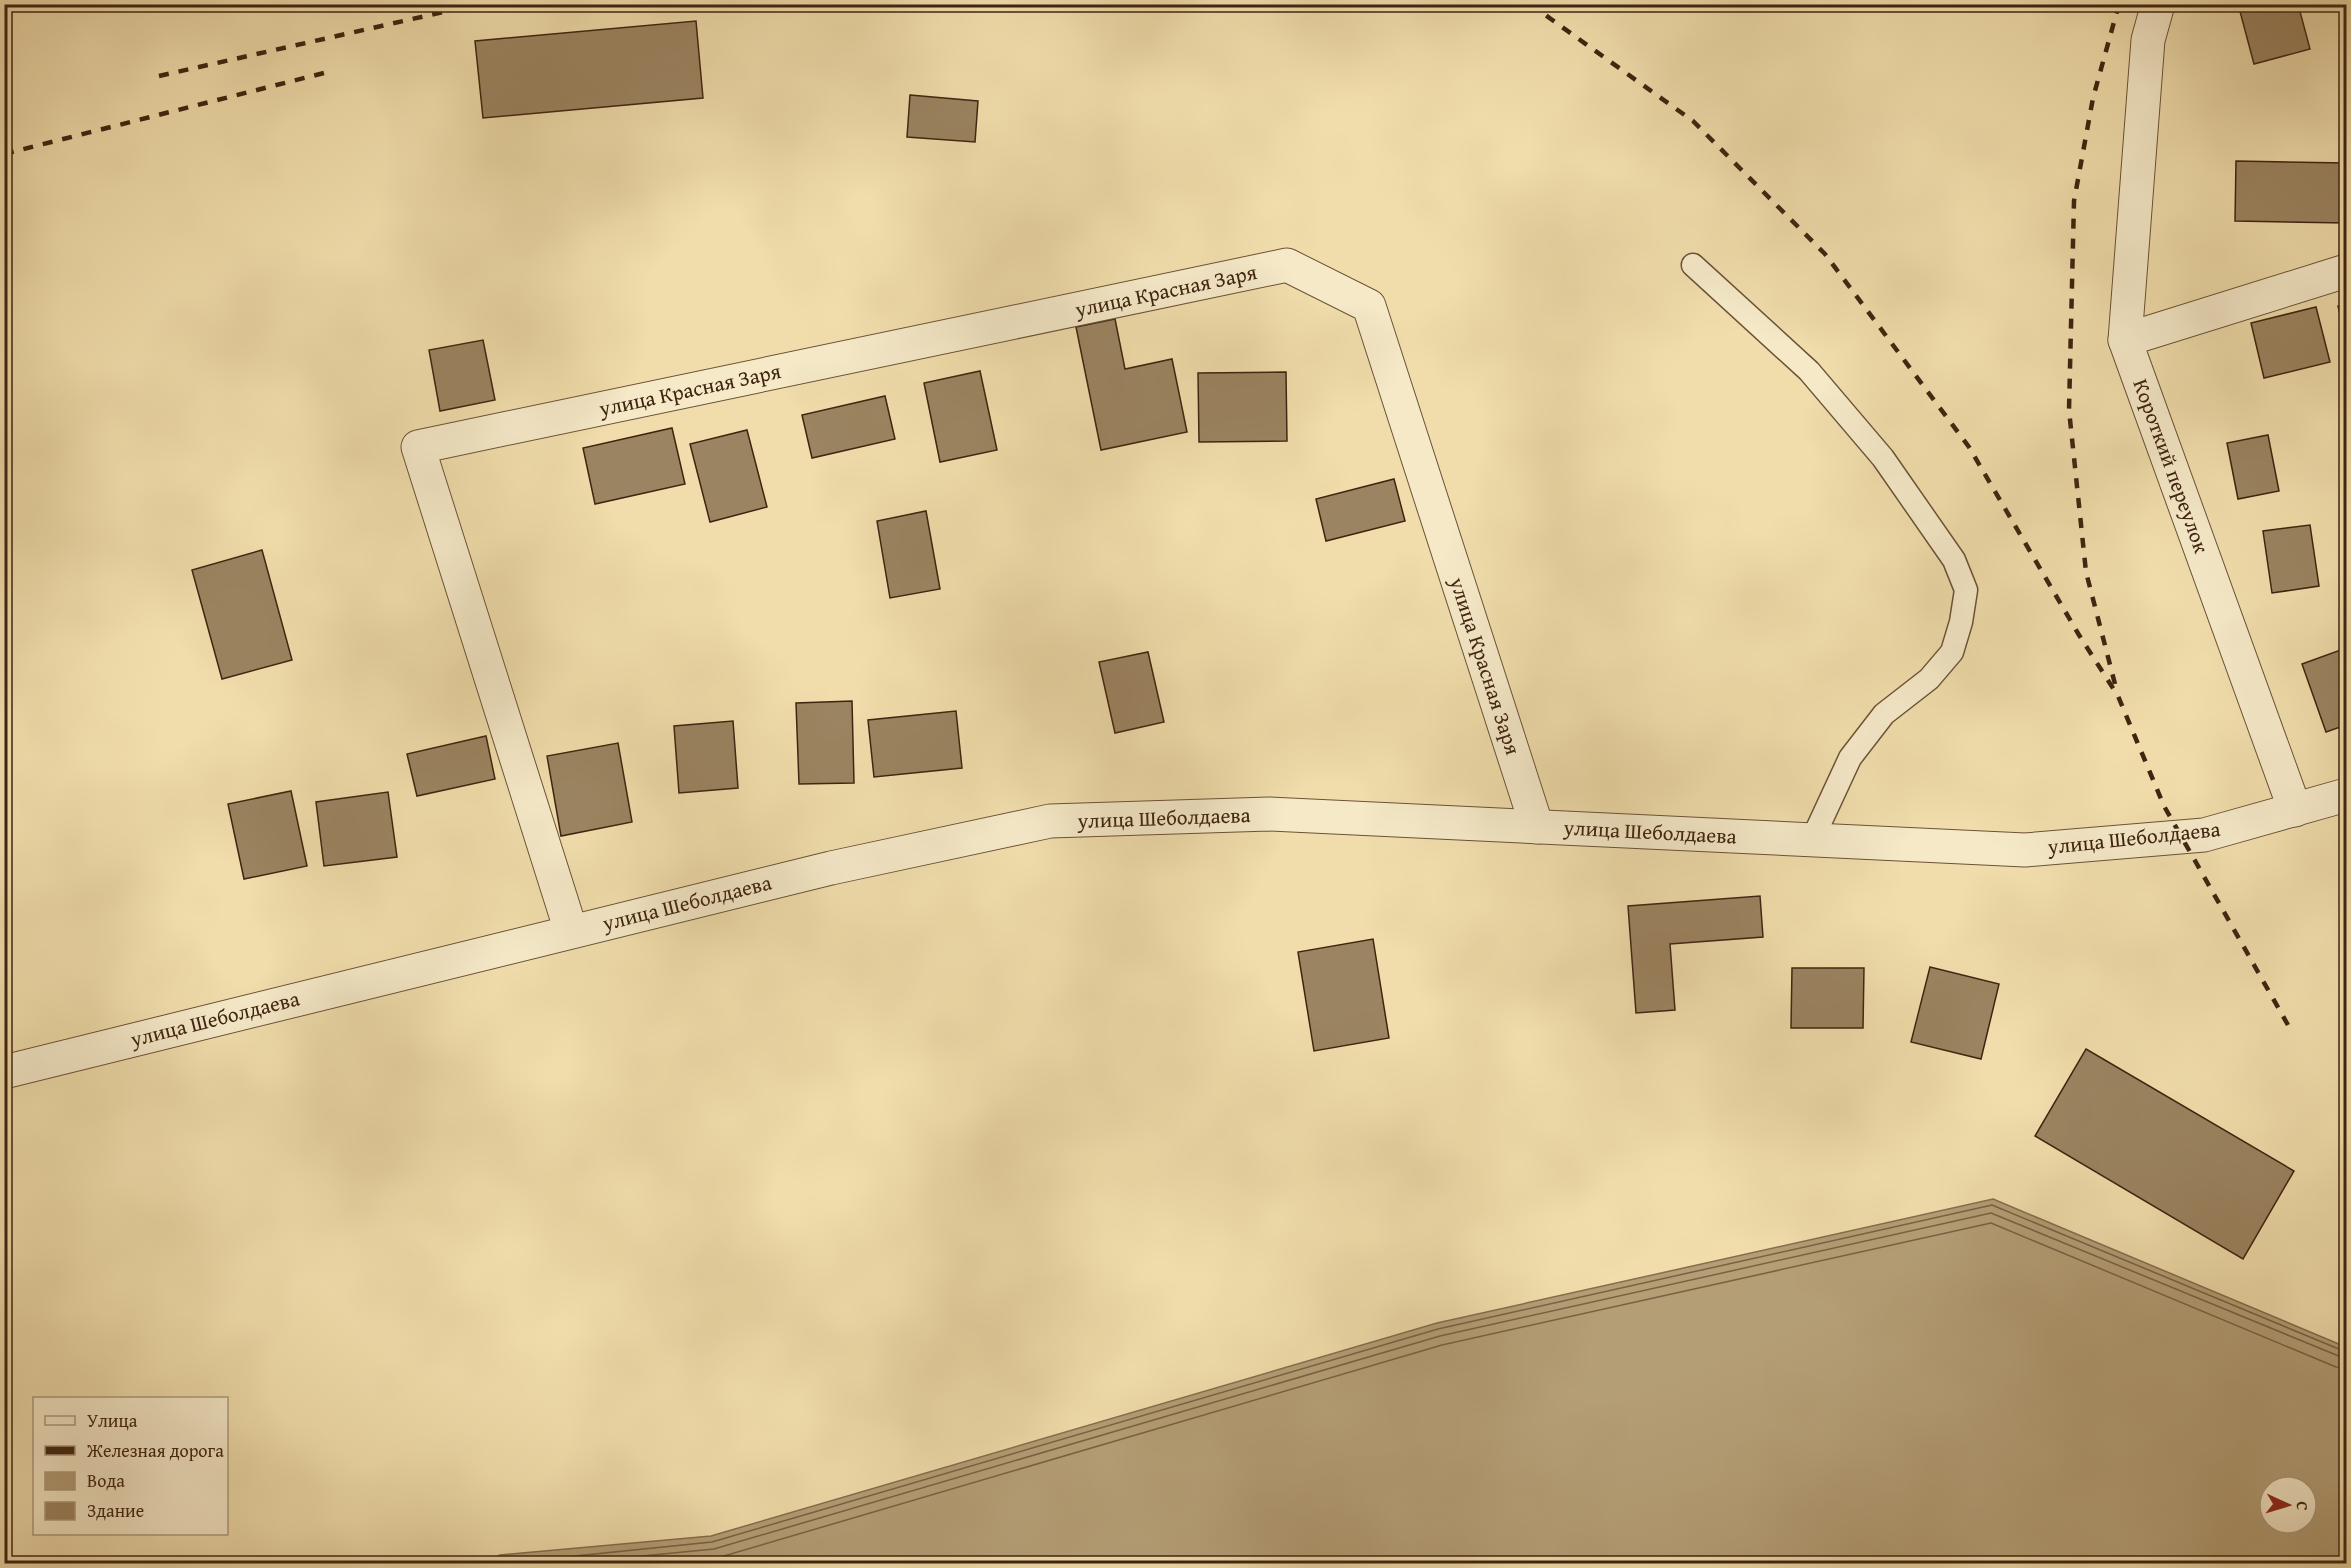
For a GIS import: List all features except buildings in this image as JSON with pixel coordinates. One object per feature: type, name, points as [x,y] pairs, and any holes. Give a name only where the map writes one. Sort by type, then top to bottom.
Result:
[{"type":"street","points":[[2158,4],[2148,40],[2126,340],[2346,271]]},
{"type":"street","name":"улица Красная Заря","points":[[572,931],[418,447],[1287,265],[1369,306],[1538,827]]},
{"type":"street","name":"Короткий переулок","points":[[2126,340],[2295,810]]},
{"type":"street","name":"улица Шеболдаева","points":[[4,1072],[831,868],[1050,821],[1269,814],[2025,850],[2204,835],[2346,795]]},
{"type":"lane","points":[[1693,265],[1809,371],[1882,458],[1954,560],[1966,590],[1961,622],[1952,652],[1929,679],[1884,714],[1850,758],[1812,840]]},
{"type":"water","points":[[1993,1199],[2346,1347],[2346,1563],[485,1563],[500,1555],[711,1536],[1437,1323]]},
{"type":"railway","points":[[159,76],[479,4]]},
{"type":"railway","points":[[1530,4],[1693,121],[1825,254],[1969,447],[2079,635],[2118,696],[2164,806],[2288,1025]]},
{"type":"railway","points":[[2115,684],[2086,572],[2069,410],[2074,201],[2093,98],[2119,4]]},
{"type":"railway","points":[[4,154],[328,72]]}]
